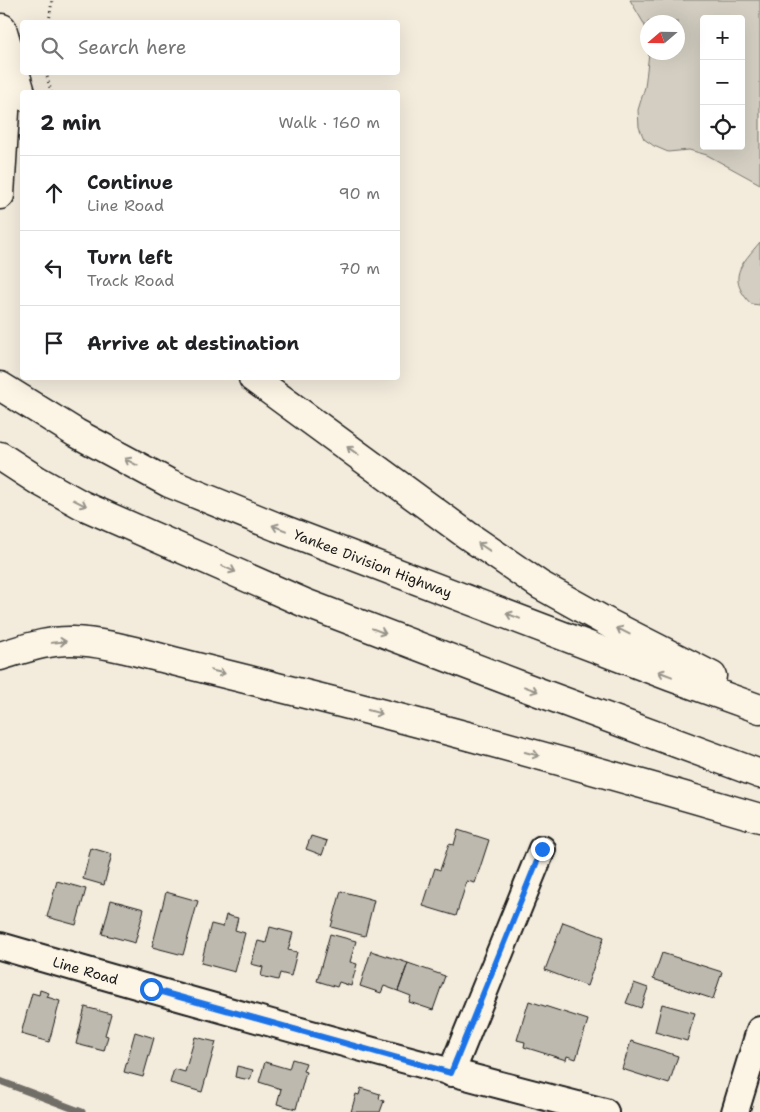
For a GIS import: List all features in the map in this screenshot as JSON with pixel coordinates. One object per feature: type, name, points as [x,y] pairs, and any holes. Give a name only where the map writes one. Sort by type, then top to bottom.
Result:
[{"type":"main road","points":[[1,24],[20,90]]},
{"type":"main road","points":[[0,195],[8,62],[1,24]]},
{"type":"main road","points":[[256,380],[467,535],[540,585],[610,624],[760,701]]},
{"type":"main road","name":"Yankee Division Highway","points":[[0,386],[76,433],[169,483],[277,527],[760,709]]},
{"type":"main road","points":[[0,456],[37,480],[82,505],[305,602],[525,687],[760,774]]},
{"type":"main road","points":[[0,656],[30,646],[67,641],[91,643],[131,651],[342,703],[638,782],[760,818]]},
{"type":"street","points":[[451,1073],[542,849]]},
{"type":"street","name":"Line Road","points":[[0,946],[451,1073],[605,1112]]},
{"type":"street","points":[[735,1112],[760,1030]]},
{"type":"path","points":[[49,20],[52,0]]},
{"type":"path","points":[[47,75],[50,90]]},
{"type":"shaded area","points":[[630,0],[760,0],[760,184],[707,155],[689,150],[668,152],[644,139],[639,127],[638,110],[645,87],[648,60],[685,60],[685,15],[640,15],[640,17]]},
{"type":"shaded area","points":[[760,242],[760,305],[751,304],[743,295],[738,279],[742,265]]},
{"type":"building","points":[[458,830],[489,840],[475,883],[467,881],[456,916],[423,906],[435,868],[440,870],[449,844],[454,845]]},
{"type":"building","points":[[311,836],[327,841],[322,855],[306,849]]},
{"type":"building","points":[[91,848],[112,854],[104,885],[83,879]]},
{"type":"building","points":[[57,881],[86,889],[76,925],[47,917]]},
{"type":"building","points":[[341,891],[374,900],[365,936],[331,927]]},
{"type":"building","points":[[166,892],[198,901],[183,955],[152,947]]},
{"type":"building","points":[[111,900],[144,909],[135,943],[102,934]]},
{"type":"building","points":[[226,915],[238,918],[235,930],[245,933],[235,972],[201,963],[211,924],[223,927]]},
{"type":"building","points":[[563,922],[604,937],[587,986],[545,970]]},
{"type":"building","points":[[270,927],[293,933],[288,950],[297,952],[291,976],[280,973],[278,980],[261,976],[263,967],[251,964],[258,941],[266,943]]},
{"type":"building","points":[[330,934],[356,941],[350,962],[357,964],[351,986],[339,982],[337,987],[317,981]]},
{"type":"building","points":[[371,951],[408,963],[398,991],[384,986],[381,993],[360,986]]},
{"type":"building","points":[[662,953],[722,972],[713,999],[653,979]]},
{"type":"building","points":[[408,963],[445,976],[433,1010],[409,1002],[411,996],[398,991]]},
{"type":"building","points":[[634,983],[648,988],[641,1008],[626,1003]]},
{"type":"building","points":[[40,990],[49,993],[47,997],[60,1001],[49,1042],[21,1034],[32,993],[39,995]]},
{"type":"building","points":[[529,1001],[588,1020],[576,1059],[567,1056],[566,1060],[524,1047],[525,1042],[517,1040]]},
{"type":"building","points":[[662,1004],[695,1013],[687,1041],[655,1032]]},
{"type":"building","points":[[85,1007],[111,1014],[105,1035],[108,1036],[104,1051],[76,1044]]},
{"type":"building","points":[[135,1032],[154,1038],[143,1077],[124,1072]]},
{"type":"building","points":[[195,1037],[216,1042],[202,1092],[170,1083],[174,1069],[185,1072]]},
{"type":"building","points":[[631,1041],[678,1056],[669,1084],[622,1069]]},
{"type":"building","points":[[292,1059],[306,1063],[303,1071],[306,1072],[296,1109],[277,1104],[281,1089],[259,1082],[265,1062],[289,1069]]},
{"type":"building","points":[[237,1066],[253,1070],[250,1080],[235,1077]]},
{"type":"building","points":[[361,1088],[380,1094],[379,1099],[384,1101],[380,1112],[351,1112],[356,1094],[359,1095]]},
{"type":"waterway","points":[[0,1081],[82,1112]]},
{"type":"route","points":[[151,989],[451,1073],[542,849]]}]
